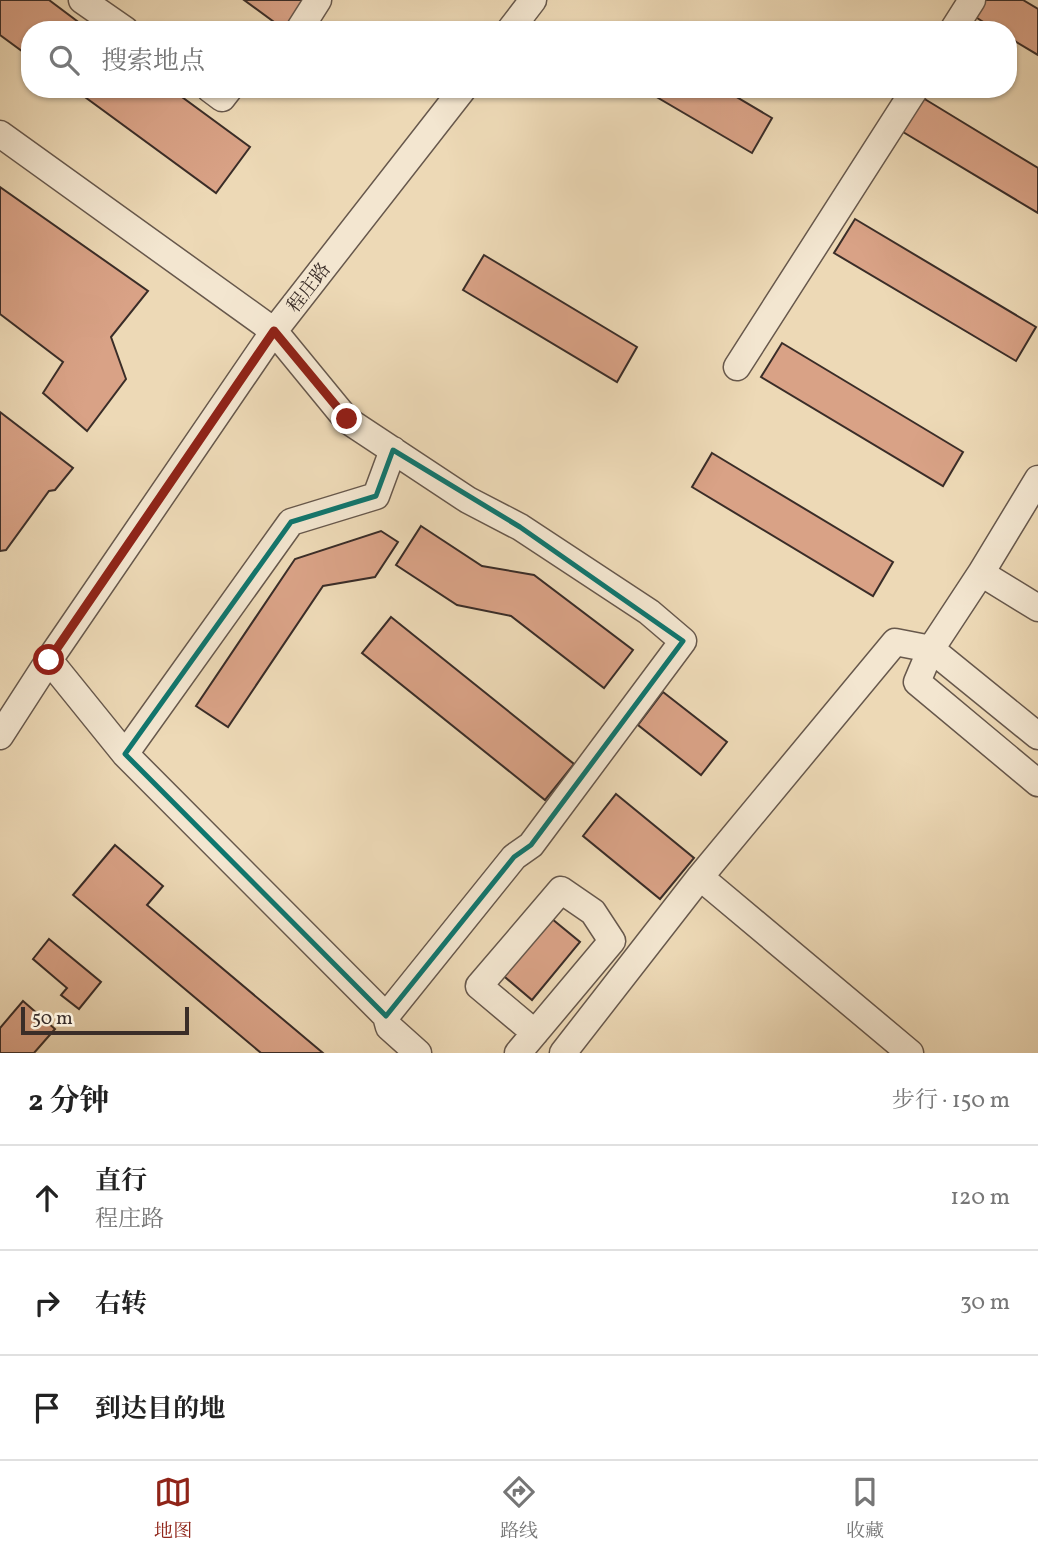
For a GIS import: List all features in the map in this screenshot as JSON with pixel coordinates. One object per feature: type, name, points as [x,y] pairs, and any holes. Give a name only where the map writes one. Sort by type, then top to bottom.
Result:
[{"type":"street","points":[[82,0],[112,21]]},
{"type":"street","points":[[305,21],[318,0]]},
{"type":"street","points":[[517,21],[533,0]]},
{"type":"street","points":[[959,21],[972,0]]},
{"type":"street","name":"程庄路","points":[[0,736],[274,331],[456,98]]},
{"type":"street","points":[[737,367],[909,98]]},
{"type":"street","points":[[0,134],[274,331],[347,419],[468,500],[530,534],[649,612],[683,640],[531,845],[514,857],[386,1016]]},
{"type":"street","points":[[125,754],[291,522],[376,496],[393,450]]},
{"type":"street","points":[[1038,479],[981,573],[930,649],[917,682],[1038,783]]},
{"type":"street","points":[[981,573],[1038,608]]},
{"type":"street","points":[[563,1053],[700,877],[895,642],[930,649],[1038,736]]},
{"type":"street","points":[[49,660],[125,754],[386,1016],[389,1027],[418,1053]]},
{"type":"street","points":[[700,877],[910,1053]]},
{"type":"street","points":[[518,1053],[535,1033],[612,941],[593,912],[561,890],[479,986],[535,1033]]},
{"type":"highlighted area","points":[[393,450],[520,527],[683,641],[531,845],[514,857],[386,1016],[125,754],[291,522],[376,496]]},
{"type":"building","points":[[0,0],[49,0],[77,21],[21,21],[21,50],[0,35]]},
{"type":"building","points":[[244,0],[311,0],[296,21],[273,21]]},
{"type":"building","points":[[984,0],[1023,0],[1038,9],[1038,55],[1017,42],[1017,21],[982,21],[974,16]]},
{"type":"building","points":[[86,98],[183,98],[250,147],[216,193]]},
{"type":"building","points":[[658,98],[738,98],[772,118],[752,153]]},
{"type":"building","points":[[923,98],[1038,168],[1038,213],[903,132]]},
{"type":"building","points":[[0,187],[148,291],[111,337],[126,379],[87,431],[43,393],[63,362],[0,314]]},
{"type":"building","points":[[855,219],[1036,327],[1016,361],[834,253]]},
{"type":"building","points":[[484,255],[637,347],[617,382],[463,290]]},
{"type":"building","points":[[782,343],[963,452],[943,486],[761,377]]},
{"type":"building","points":[[0,412],[73,468],[55,490],[49,491],[6,550],[0,551]]},
{"type":"building","points":[[712,453],[893,562],[873,596],[692,487]]},
{"type":"building","points":[[421,526],[482,566],[534,575],[633,650],[604,688],[511,616],[457,605],[396,565]]},
{"type":"building","points":[[381,531],[398,542],[375,577],[323,586],[228,727],[196,706],[295,559]]},
{"type":"building","points":[[391,617],[574,764],[545,800],[362,653]]},
{"type":"building","points":[[663,692],[727,742],[701,775],[638,725]]},
{"type":"building","points":[[616,794],[694,858],[660,899],[583,836]]},
{"type":"building","points":[[115,845],[163,886],[147,905],[323,1053],[261,1053],[73,895]]},
{"type":"building","points":[[546,914],[580,942],[532,1000],[499,972]]},
{"type":"building","points":[[49,939],[101,982],[79,1009],[61,995],[67,988],[33,959]]},
{"type":"building","points":[[23,1001],[55,1029],[34,1053],[0,1053],[0,1028]]},
{"type":"route","points":[[49,660],[274,331],[347,419]]}]
